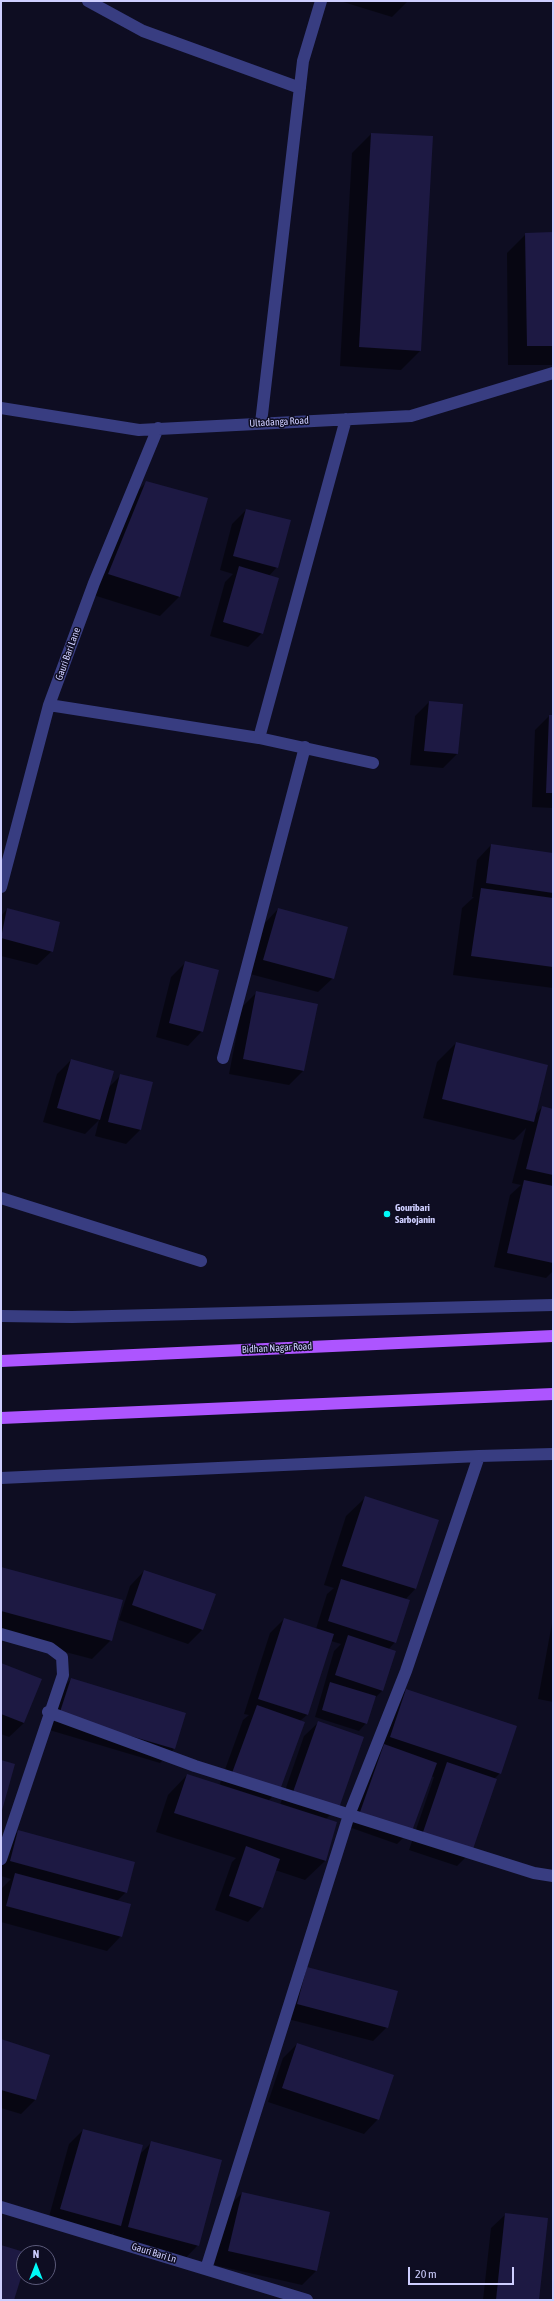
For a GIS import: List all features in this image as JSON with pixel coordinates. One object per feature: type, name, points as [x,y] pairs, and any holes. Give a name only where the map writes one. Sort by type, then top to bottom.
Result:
[{"type":"main road","name":"Bidhan Nagar Road","points":[[1,1361],[553,1336]]},
{"type":"main road","points":[[1,1418],[553,1394]]},
{"type":"street","points":[[88,1],[142,31],[300,88]]},
{"type":"street","points":[[261,423],[303,61],[321,1]]},
{"type":"street","name":"Ultadanga Road","points":[[1,408],[139,430],[411,416],[553,373]]},
{"type":"street","points":[[259,738],[346,419]]},
{"type":"street","name":"Gauri Bari Lane","points":[[1,887],[49,705],[94,583],[158,428]]},
{"type":"street","points":[[49,705],[259,738],[373,763]]},
{"type":"street","points":[[223,1058],[305,747]]},
{"type":"street","points":[[1,1198],[201,1261]]},
{"type":"street","points":[[1,1316],[72,1318],[553,1305]]},
{"type":"street","points":[[1,1478],[478,1456],[553,1454]]},
{"type":"street","points":[[206,2269],[350,1815],[406,1670],[478,1456]]},
{"type":"street","points":[[1,1634],[50,1648],[62,1657],[62,1675],[48,1712],[1,1859]]},
{"type":"street","points":[[48,1712],[195,1766],[534,1873],[553,1876]]},
{"type":"street","name":"Gauri Bari Ln","points":[[1,2207],[307,2300]]},
{"type":"building","points":[[371,133],[433,136],[421,351],[359,347]]},
{"type":"building","points":[[553,232],[553,346],[527,346],[525,233]]},
{"type":"building","points":[[146,481],[208,498],[180,597],[108,574]]},
{"type":"building","points":[[246,509],[291,520],[278,568],[233,556]]},
{"type":"building","points":[[239,566],[279,578],[263,634],[223,622]]},
{"type":"building","points":[[429,701],[463,704],[458,754],[424,751]]},
{"type":"building","points":[[549,715],[553,715],[553,793],[546,793]]},
{"type":"building","points":[[491,844],[553,853],[553,893],[486,883]]},
{"type":"building","points":[[481,888],[553,898],[553,967],[471,956]]},
{"type":"building","points":[[7,908],[60,922],[53,952],[1,938]]},
{"type":"building","points":[[278,908],[348,927],[334,979],[263,960]]},
{"type":"building","points":[[185,961],[219,970],[203,1032],[169,1023]]},
{"type":"building","points":[[256,991],[318,1004],[304,1071],[243,1059]]},
{"type":"building","points":[[456,1042],[548,1065],[534,1122],[442,1099]]},
{"type":"building","points":[[71,1059],[114,1071],[100,1120],[57,1108]]},
{"type":"building","points":[[120,1074],[153,1082],[141,1130],[108,1122]]},
{"type":"building","points":[[542,1106],[553,1109],[553,1175],[526,1169]]},
{"type":"building","points":[[524,1180],[553,1186],[553,1263],[507,1253]]},
{"type":"building","points":[[365,1496],[439,1520],[416,1589],[342,1566]]},
{"type":"building","points":[[1,1567],[123,1600],[112,1641],[1,1611]]},
{"type":"building","points":[[144,1570],[216,1594],[203,1630],[132,1605]]},
{"type":"building","points":[[341,1579],[410,1600],[396,1643],[328,1621]]},
{"type":"building","points":[[284,1618],[334,1634],[308,1715],[258,1699]]},
{"type":"building","points":[[348,1635],[396,1651],[383,1691],[335,1675]]},
{"type":"building","points":[[1,1663],[42,1679],[24,1723],[1,1714]]},
{"type":"building","points":[[71,1678],[186,1713],[175,1749],[59,1715]]},
{"type":"building","points":[[330,1682],[376,1696],[367,1724],[322,1710]]},
{"type":"building","points":[[406,1689],[517,1726],[501,1774],[390,1737]]},
{"type":"building","points":[[257,1705],[305,1722],[280,1790],[232,1773]]},
{"type":"building","points":[[318,1721],[364,1737],[339,1808],[293,1792]]},
{"type":"building","points":[[384,1744],[437,1763],[412,1831],[360,1812]]},
{"type":"building","points":[[1,1760],[15,1764],[1,1814]]},
{"type":"building","points":[[447,1762],[497,1779],[472,1852],[422,1835]]},
{"type":"building","points":[[187,1774],[337,1822],[326,1861],[174,1813]]},
{"type":"building","points":[[18,1830],[135,1862],[127,1893],[10,1861]]},
{"type":"building","points":[[246,1846],[280,1859],[263,1908],[229,1896]]},
{"type":"building","points":[[15,1873],[131,1904],[122,1937],[6,1906]]},
{"type":"building","points":[[307,1967],[398,1991],[388,2028],[297,2004]]},
{"type":"building","points":[[1,2039],[50,2055],[36,2100],[1,2090]]},
{"type":"building","points":[[297,2043],[394,2075],[379,2120],[282,2088]]},
{"type":"building","points":[[83,2129],[143,2145],[121,2226],[60,2209]]},
{"type":"building","points":[[151,2141],[222,2160],[199,2246],[128,2227]]},
{"type":"building","points":[[242,2192],[330,2212],[317,2271],[228,2251]]},
{"type":"building","points":[[505,2213],[548,2218],[539,2300],[496,2300]]},
{"type":"building","points":[[1,2245],[16,2250],[16,2285],[19,2285],[14,2300],[1,2300]]},
{"type":"place","name":"Gouribari Sarbojanin","points":[[387,1214]]}]
